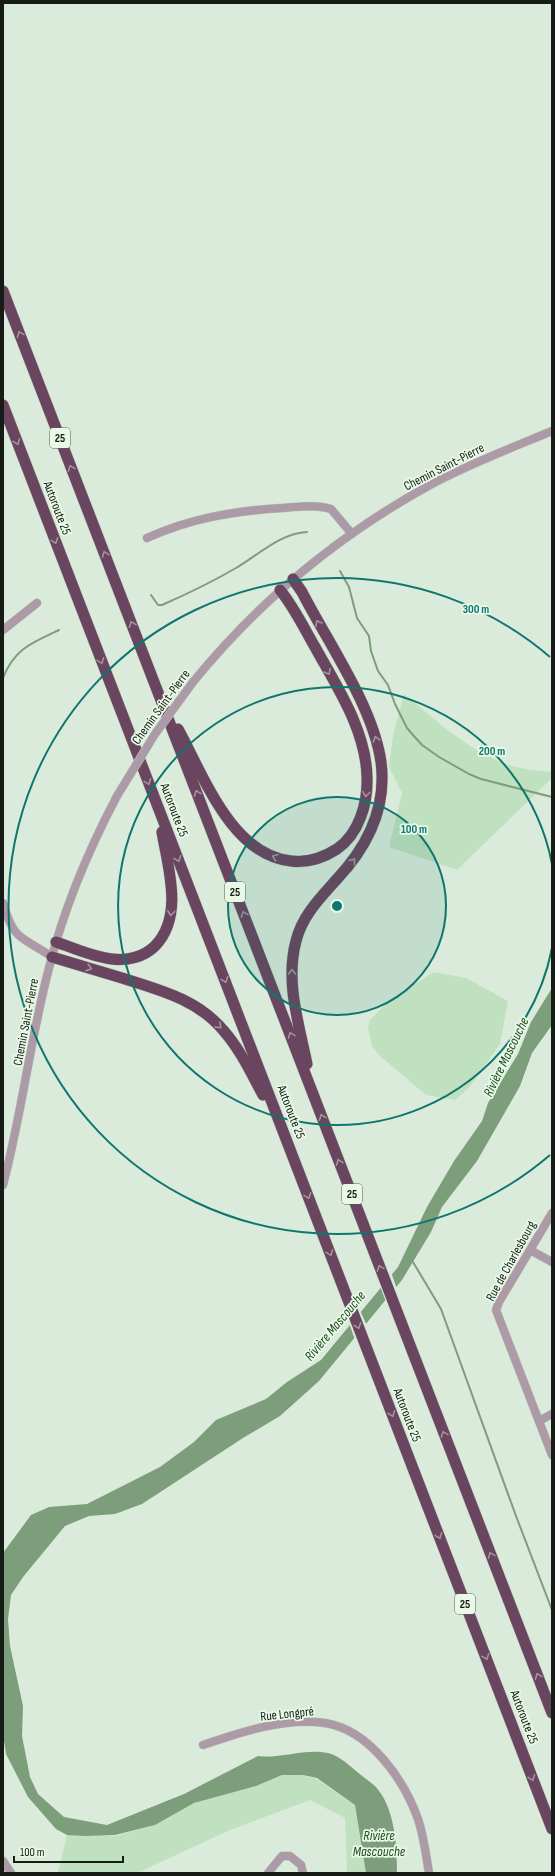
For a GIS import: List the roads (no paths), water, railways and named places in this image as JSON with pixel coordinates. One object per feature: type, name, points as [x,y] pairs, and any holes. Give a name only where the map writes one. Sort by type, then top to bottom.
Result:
[{"type":"highway","name":"Autoroute 25","points":[[3,291],[552,1713]]},
{"type":"highway","name":"Autoroute 25","points":[[3,406],[552,1829]]},
{"type":"highway","points":[[293,579],[302,592],[364,706],[377,743],[382,775],[380,804],[370,835],[352,862],[311,909],[299,932],[294,948],[292,972],[294,1000],[315,1098]]},
{"type":"highway","points":[[156,687],[216,801],[231,822],[250,843],[275,857],[298,862],[320,858],[340,847],[355,830],[365,803],[367,776],[364,753],[356,727],[346,705],[295,612],[280,590]]},
{"type":"highway","points":[[56,942],[102,957],[124,959],[146,953],[162,938],[171,917],[172,894],[159,809]]},
{"type":"highway","points":[[52,957],[169,993],[188,1002],[206,1014],[223,1030],[236,1048],[284,1133]]},
{"type":"street","name":"Chemin Saint-Pierre","points":[[3,1185],[20,1113],[34,1034],[56,942],[84,866],[117,796],[158,730],[193,682],[238,632],[280,590],[352,534],[384,512],[434,483],[478,462],[552,431]]},
{"type":"street","points":[[147,538],[179,525],[212,516],[251,510],[303,507],[331,509],[352,534]]},
{"type":"street","points":[[3,630],[36,603]]},
{"type":"street","points":[[3,903],[9,922],[14,931],[22,938],[52,957]]},
{"type":"street","points":[[39,948],[56,942]]},
{"type":"street","name":"Rue de Charlesbourg","points":[[552,1213],[498,1302],[496,1310],[552,1455]]},
{"type":"street","points":[[530,1250],[552,1262]]},
{"type":"street","points":[[539,1420],[552,1414]]},
{"type":"street","name":"Rue Longpré","points":[[203,1745],[248,1731],[293,1723],[325,1723],[347,1730],[376,1752],[393,1773],[406,1793],[420,1827],[429,1873]]},
{"type":"street","points":[[268,1873],[282,1856],[290,1856],[301,1864],[303,1873]]},
{"type":"street","points":[[3,1861],[11,1873]]},
{"type":"water","name":"Rivière Mascouche","points":[[552,988],[552,1025],[532,1053],[520,1086],[477,1161],[442,1207],[431,1232],[402,1280],[319,1381],[280,1416],[243,1438],[142,1504],[115,1514],[89,1516],[65,1526],[23,1577],[11,1595],[8,1619],[10,1646],[23,1706],[22,1736],[30,1777],[38,1794],[64,1817],[107,1825],[184,1794],[258,1756],[267,1757],[310,1752],[328,1753],[347,1763],[375,1786],[382,1795],[394,1827],[397,1873],[366,1873],[355,1805],[317,1778],[303,1775],[282,1775],[256,1786],[194,1803],[155,1825],[115,1835],[67,1835],[56,1829],[28,1797],[6,1754],[3,1734],[3,1553],[31,1515],[49,1507],[87,1504],[160,1467],[194,1442],[216,1420],[266,1399],[287,1382],[321,1360],[398,1267],[427,1207],[454,1161],[482,1121],[488,1103],[518,1054],[531,1022]]},
{"type":"waterway","points":[[151,595],[158,605],[162,605],[227,573],[279,540],[297,533],[307,532]]},
{"type":"waterway","points":[[340,571],[349,587],[357,618],[369,636],[371,651],[378,671],[388,685],[395,704],[407,728],[422,745],[439,757],[481,779],[552,797]]},
{"type":"waterway","points":[[3,678],[7,668],[19,653],[41,638],[59,630]]},
{"type":"waterway","points":[[413,1262],[441,1309],[516,1516],[552,1610]]}]
